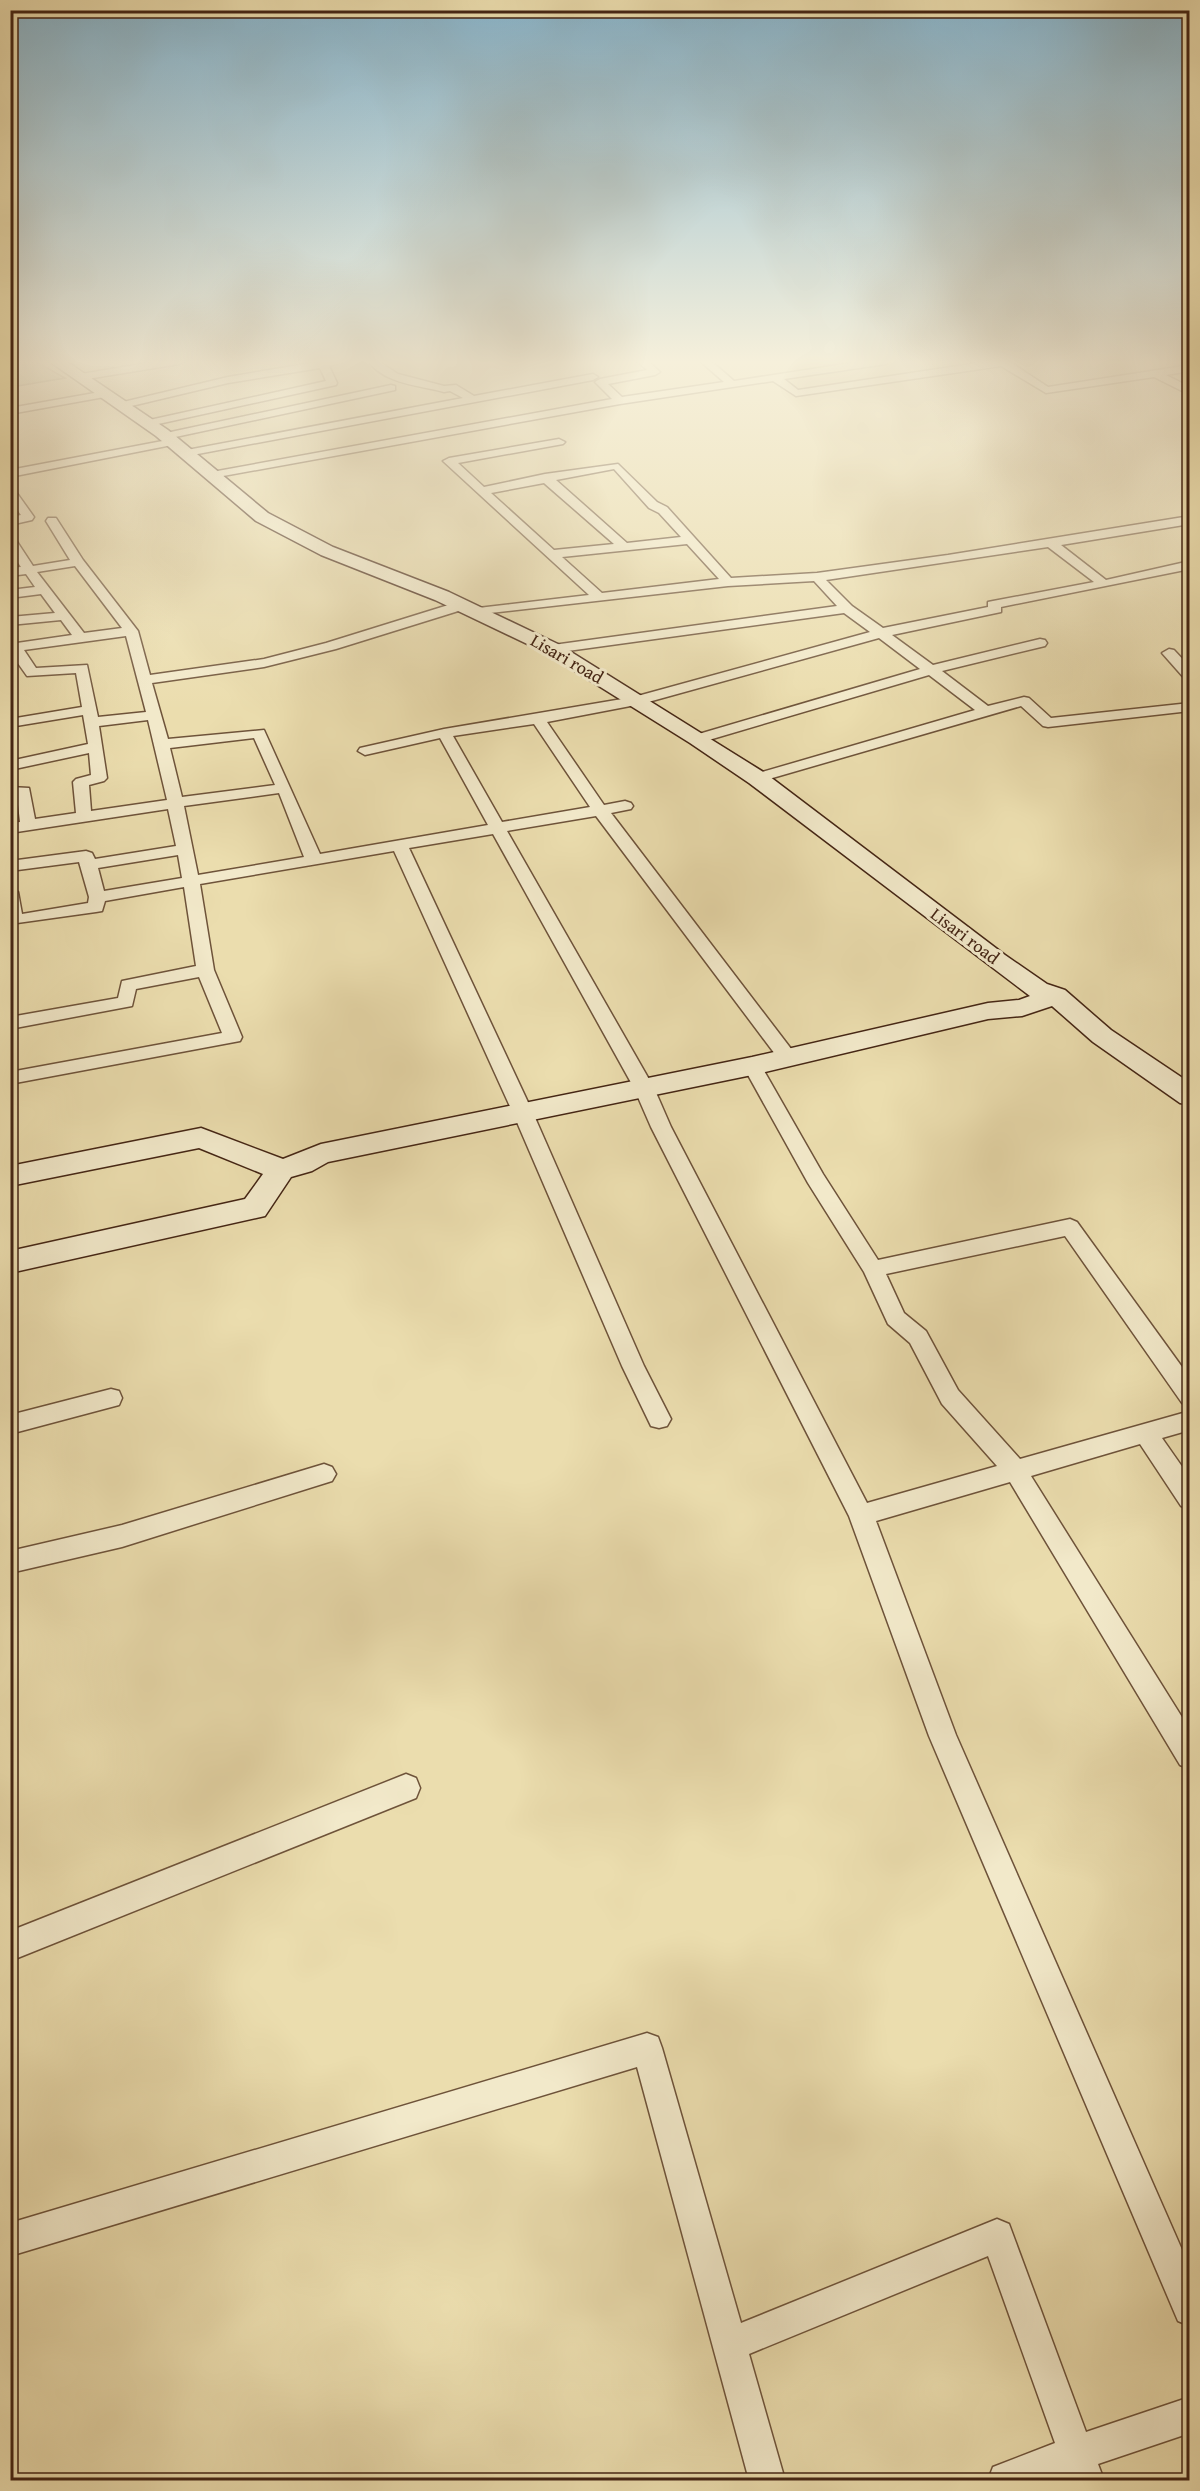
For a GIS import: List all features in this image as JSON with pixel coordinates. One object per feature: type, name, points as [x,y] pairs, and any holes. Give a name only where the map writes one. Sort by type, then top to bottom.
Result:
[{"type":"street","name":"Lisari road","points":[[222,477],[262,517],[327,551],[479,609]]},
{"type":"street","name":"Lisari road","points":[[225,477],[301,525],[559,648],[704,737],[764,776],[996,960],[1038,990],[1056,996],[1102,1036],[1190,1096]]},
{"type":"street","points":[[467,477],[600,598]]},
{"type":"street","points":[[481,490],[544,477]]},
{"type":"street","points":[[545,477],[625,547]]},
{"type":"street","points":[[625,477],[653,505],[663,510],[729,582]]},
{"type":"street","points":[[10,491],[28,518],[10,521]]},
{"type":"street","points":[[145,680],[264,663],[479,609],[600,598],[729,582],[817,576],[1051,543],[1190,520]]},
{"type":"street","points":[[10,1078],[233,1037],[205,970],[191,881],[175,803],[162,744],[131,631],[78,562],[52,521]]},
{"type":"street","points":[[10,540],[29,570],[81,638]]},
{"type":"street","points":[[552,554],[692,540]]},
{"type":"street","points":[[1051,543],[1104,584]]},
{"type":"street","points":[[10,572],[78,562]]},
{"type":"street","points":[[365,752],[444,733],[641,700],[881,633],[996,609],[993,605],[1190,565]]},
{"type":"street","points":[[817,576],[848,609],[986,711]]},
{"type":"street","points":[[10,594],[44,590]]},
{"type":"street","points":[[559,648],[848,609]]},
{"type":"street","points":[[10,621],[64,616]]},
{"type":"street","points":[[13,647],[131,631]]},
{"type":"street","points":[[704,737],[932,670],[1040,643]]},
{"type":"street","points":[[13,647],[33,673],[82,668],[99,778],[81,782],[84,817]]},
{"type":"street","points":[[1169,654],[1190,676]]},
{"type":"street","points":[[764,776],[1024,701],[1048,723],[1190,707]]},
{"type":"street","points":[[10,723],[91,716],[154,714]]},
{"type":"street","points":[[538,719],[600,810],[788,1058]]},
{"type":"street","points":[[162,744],[259,733],[314,860]]},
{"type":"street","points":[[444,733],[647,1094],[661,1127],[861,1515],[943,1736],[1190,2309]]},
{"type":"street","points":[[10,766],[96,747]]},
{"type":"street","points":[[10,828],[284,788]]},
{"type":"street","points":[[10,792],[24,790],[28,825]]},
{"type":"street","points":[[97,897],[625,806]]},
{"type":"street","points":[[399,845],[526,1120],[633,1366],[659,1419]]},
{"type":"street","points":[[89,865],[184,849]]},
{"type":"street","points":[[10,866],[86,856],[97,897],[96,907],[15,920],[10,892]]},
{"type":"street","points":[[10,1023],[126,1002],[128,985],[205,970]]},
{"type":"street","points":[[755,1072],[788,1058],[917,1034],[999,1023],[1022,1008],[1056,996]]},
{"type":"street","points":[[10,1176],[201,1138],[291,1167],[323,1170],[353,1155],[755,1072],[917,1034]]},
{"type":"street","points":[[755,1072],[815,1178],[873,1269],[896,1318],[918,1337],[950,1397],[1015,1470],[1190,1756]]},
{"type":"street","points":[[10,1262],[255,1208],[291,1167]]},
{"type":"street","points":[[873,1269],[1070,1227],[1190,1396]]},
{"type":"street","points":[[10,1425],[111,1398]]},
{"type":"street","points":[[861,1515],[1190,1420]]},
{"type":"street","points":[[1146,1433],[1190,1499]]},
{"type":"street","points":[[10,1562],[122,1536],[324,1474]]},
{"type":"street","points":[[10,1947],[406,1788]]},
{"type":"street","points":[[10,2240],[647,2048],[766,2481]]},
{"type":"street","points":[[729,2345],[997,2236],[1081,2467]]},
{"type":"street","points":[[1006,2481],[1081,2467],[1190,2415]]}]
